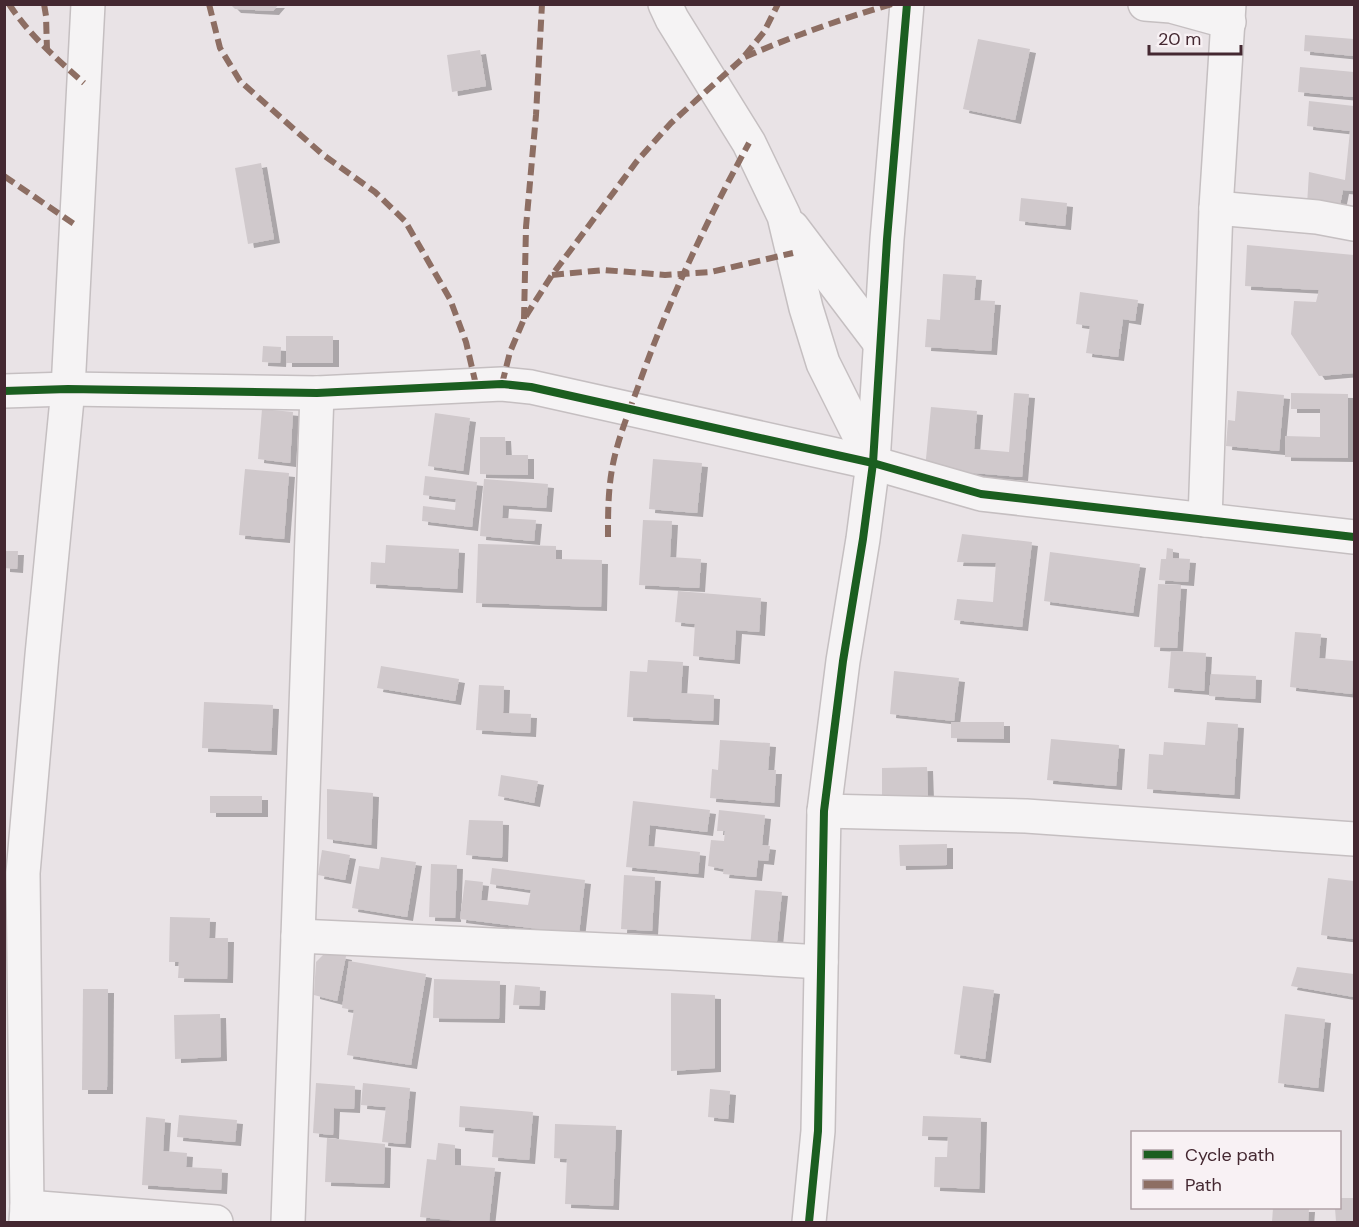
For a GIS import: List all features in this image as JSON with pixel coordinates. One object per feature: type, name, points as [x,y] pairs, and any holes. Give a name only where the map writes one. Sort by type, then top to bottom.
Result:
[{"type":"street","points":[[88,4],[68,389],[43,643],[14,872],[26,1214],[216,1222]]},
{"type":"street","points":[[665,4],[749,143],[784,216],[880,343]]},
{"type":"street","points":[[809,1222],[819,1131],[824,811],[843,661],[873,463],[887,239],[907,4]]},
{"type":"street","points":[[1145,4],[1229,13],[1216,208],[1205,520]]},
{"type":"street","points":[[1216,208],[1354,224]]},
{"type":"street","points":[[784,216],[806,308],[823,363],[873,463]]},
{"type":"street","points":[[4,391],[68,389],[317,393],[502,384],[531,387],[873,463],[981,494],[1354,537]]},
{"type":"street","points":[[288,1222],[317,393]]},
{"type":"street","points":[[824,811],[1026,816],[1354,839]]},
{"type":"street","points":[[298,936],[821,962]]},
{"type":"building","points":[[230,4],[279,4],[273,11],[235,9]]},
{"type":"building","points":[[1305,35],[1354,39],[1354,56],[1304,51]]},
{"type":"building","points":[[978,39],[1030,49],[1015,120],[963,109]]},
{"type":"building","points":[[480,50],[486,86],[452,92],[447,55]]},
{"type":"building","points":[[1300,67],[1354,72],[1354,97],[1298,92]]},
{"type":"building","points":[[1309,101],[1354,106],[1354,191],[1343,190],[1339,210],[1307,205],[1309,172],[1345,180],[1350,131],[1307,126]]},
{"type":"building","points":[[261,163],[274,239],[248,244],[235,168]]},
{"type":"building","points":[[1021,198],[1067,203],[1065,226],[1019,221]]},
{"type":"building","points":[[1247,245],[1354,255],[1354,373],[1319,376],[1291,334],[1294,301],[1316,302],[1319,290],[1245,286]]},
{"type":"building","points":[[943,274],[976,276],[974,300],[995,301],[991,351],[925,347],[927,319],[940,320]]},
{"type":"building","points":[[1080,292],[1138,300],[1135,321],[1123,319],[1118,357],[1086,353],[1090,326],[1076,324]]},
{"type":"building","points":[[286,336],[333,336],[333,363],[286,363]]},
{"type":"building","points":[[263,346],[281,347],[280,363],[262,362]]},
{"type":"building","points":[[1237,391],[1284,395],[1279,451],[1226,446],[1228,420],[1235,421]]},
{"type":"building","points":[[1014,393],[1029,394],[1022,477],[925,469],[931,407],[977,411],[974,449],[1009,452]]},
{"type":"building","points":[[1291,393],[1348,394],[1348,458],[1285,457],[1285,436],[1320,437],[1320,409],[1291,409]]},
{"type":"building","points":[[262,409],[293,412],[290,463],[258,459]]},
{"type":"building","points":[[435,413],[470,418],[463,471],[428,466]]},
{"type":"building","points":[[480,437],[505,437],[506,455],[528,455],[528,475],[480,474]]},
{"type":"building","points":[[653,459],[702,463],[697,513],[649,509]]},
{"type":"building","points":[[245,469],[289,473],[284,539],[239,535]]},
{"type":"building","points":[[425,476],[477,482],[472,527],[422,521],[423,506],[455,510],[456,499],[423,495]]},
{"type":"building","points":[[484,479],[548,484],[546,508],[503,505],[502,518],[536,520],[534,541],[480,536]]},
{"type":"building","points":[[643,520],[672,521],[670,557],[701,559],[699,588],[639,585]]},
{"type":"building","points":[[962,534],[1032,542],[1022,627],[954,620],[957,599],[993,602],[996,563],[957,562]]},
{"type":"building","points":[[478,544],[556,546],[556,559],[602,560],[601,607],[476,603]]},
{"type":"building","points":[[386,545],[459,549],[457,589],[370,584],[371,562],[385,563]]},
{"type":"building","points":[[1167,548],[1173,549],[1173,558],[1190,559],[1188,582],[1159,580],[1161,559],[1166,559]]},
{"type":"building","points":[[4,551],[18,551],[17,569],[4,568]]},
{"type":"building","points":[[1050,552],[1140,564],[1133,613],[1044,601]]},
{"type":"building","points":[[1158,584],[1181,585],[1177,648],[1154,647]]},
{"type":"building","points":[[678,591],[761,598],[759,632],[736,630],[734,660],[693,656],[695,624],[675,622]]},
{"type":"building","points":[[1295,632],[1321,634],[1319,658],[1354,661],[1352,694],[1290,687]]},
{"type":"building","points":[[1171,651],[1206,653],[1204,691],[1168,688]]},
{"type":"building","points":[[648,660],[683,662],[681,693],[714,695],[713,721],[627,717],[630,671],[647,672]]},
{"type":"building","points":[[381,666],[459,679],[455,701],[377,688]]},
{"type":"building","points":[[894,671],[959,678],[954,721],[890,714]]},
{"type":"building","points":[[1211,674],[1256,676],[1255,699],[1209,696]]},
{"type":"building","points":[[479,685],[504,686],[503,713],[531,714],[530,733],[476,730]]},
{"type":"building","points":[[204,702],[273,705],[271,751],[202,748]]},
{"type":"building","points":[[951,722],[1004,722],[1004,739],[951,738]]},
{"type":"building","points":[[1207,722],[1238,724],[1234,795],[1147,789],[1149,754],[1163,755],[1164,742],[1205,745]]},
{"type":"building","points":[[1051,739],[1119,745],[1116,786],[1047,780]]},
{"type":"building","points":[[720,740],[770,743],[768,770],[776,770],[774,803],[710,798],[712,769],[718,770]]},
{"type":"building","points":[[927,767],[928,796],[882,796],[882,768]]},
{"type":"building","points":[[501,775],[538,781],[534,803],[498,796]]},
{"type":"building","points":[[327,789],[373,793],[371,845],[327,839]]},
{"type":"building","points":[[210,796],[262,796],[262,813],[210,813]]},
{"type":"building","points":[[633,801],[710,810],[707,832],[650,825],[648,846],[700,852],[698,874],[626,867]]},
{"type":"building","points":[[719,810],[765,815],[762,845],[770,846],[768,861],[758,860],[756,877],[723,874],[724,869],[708,866],[711,840],[724,841],[725,831],[717,831]]},
{"type":"building","points":[[469,820],[503,821],[502,858],[466,855]]},
{"type":"building","points":[[947,844],[947,865],[900,866],[899,845]]},
{"type":"building","points":[[322,850],[350,855],[345,880],[318,875]]},
{"type":"building","points":[[381,857],[416,862],[407,917],[352,908],[359,866],[379,869]]},
{"type":"building","points":[[431,864],[457,865],[455,918],[429,917]]},
{"type":"building","points":[[492,868],[585,880],[579,934],[460,919],[465,880],[483,882],[481,900],[528,905],[531,890],[490,884]]},
{"type":"building","points":[[624,875],[655,877],[652,931],[621,929]]},
{"type":"building","points":[[1328,878],[1354,881],[1354,939],[1321,935]]},
{"type":"building","points":[[755,890],[782,892],[776,951],[750,948]]},
{"type":"building","points":[[170,917],[210,918],[209,938],[228,938],[227,979],[178,978],[179,962],[169,962]]},
{"type":"building","points":[[326,952],[346,956],[337,1001],[314,995],[316,962]]},
{"type":"building","points":[[349,961],[426,974],[411,1065],[347,1055],[354,1010],[342,1008]]},
{"type":"building","points":[[1297,967],[1354,974],[1354,997],[1291,986]]},
{"type":"building","points":[[434,979],[500,981],[499,1019],[433,1018]]},
{"type":"building","points":[[515,985],[540,987],[539,1006],[513,1005]]},
{"type":"building","points":[[963,986],[994,990],[985,1059],[954,1054]]},
{"type":"building","points":[[83,989],[108,989],[107,1090],[82,1090]]},
{"type":"building","points":[[671,993],[715,995],[715,1068],[671,1071]]},
{"type":"building","points":[[220,1014],[221,1057],[175,1059],[174,1015]]},
{"type":"building","points":[[1285,1014],[1325,1019],[1318,1088],[1278,1083]]},
{"type":"building","points":[[316,1083],[355,1086],[354,1109],[334,1108],[333,1135],[313,1133]]},
{"type":"building","points":[[363,1083],[410,1088],[405,1144],[382,1142],[386,1107],[361,1105]]},
{"type":"building","points":[[710,1089],[730,1091],[728,1119],[708,1117]]},
{"type":"building","points":[[460,1106],[533,1112],[529,1160],[492,1157],[494,1130],[459,1127]]},
{"type":"building","points":[[179,1115],[237,1120],[235,1142],[177,1137]]},
{"type":"building","points":[[923,1116],[981,1118],[979,1189],[934,1187],[935,1157],[947,1157],[948,1137],[922,1136]]},
{"type":"building","points":[[146,1117],[165,1119],[163,1151],[187,1153],[186,1167],[222,1169],[221,1190],[142,1185]]},
{"type":"building","points":[[555,1124],[616,1126],[613,1206],[565,1204],[567,1159],[554,1158]]},
{"type":"building","points":[[327,1138],[385,1144],[384,1184],[325,1182]]},
{"type":"building","points":[[438,1143],[455,1145],[455,1165],[495,1168],[489,1222],[420,1217],[427,1159],[436,1160]]},
{"type":"building","points":[[1341,1198],[1354,1198],[1354,1222],[1336,1222],[1335,1209],[1341,1209]]},
{"type":"building","points":[[1273,1209],[1309,1209],[1308,1222],[1272,1222]]},
{"type":"marked path","points":[[9,4],[34,36],[84,83]]},
{"type":"marked path","points":[[44,4],[47,50]]},
{"type":"marked path","points":[[209,4],[220,48],[240,81],[322,154],[375,192],[405,221],[450,299],[466,342],[476,385]]},
{"type":"marked path","points":[[524,319],[526,227],[536,115],[542,4]]},
{"type":"marked path","points":[[502,384],[510,352],[524,319],[552,275],[637,161],[671,123],[742,59],[764,32],[778,4]]},
{"type":"marked path","points":[[745,57],[817,28],[892,4]]},
{"type":"marked path","points":[[608,537],[612,469],[627,417],[675,293],[749,143]]},
{"type":"marked path","points":[[4,176],[77,226]]},
{"type":"marked path","points":[[552,275],[604,270],[665,275],[711,272],[793,253]]},
{"type":"cycle path","points":[[809,1222],[818,1131],[824,811],[843,661],[873,463],[887,239],[907,4]]},
{"type":"cycle path","points":[[4,391],[68,389],[317,393],[502,384],[531,387],[873,463],[981,494],[1354,537]]}]
